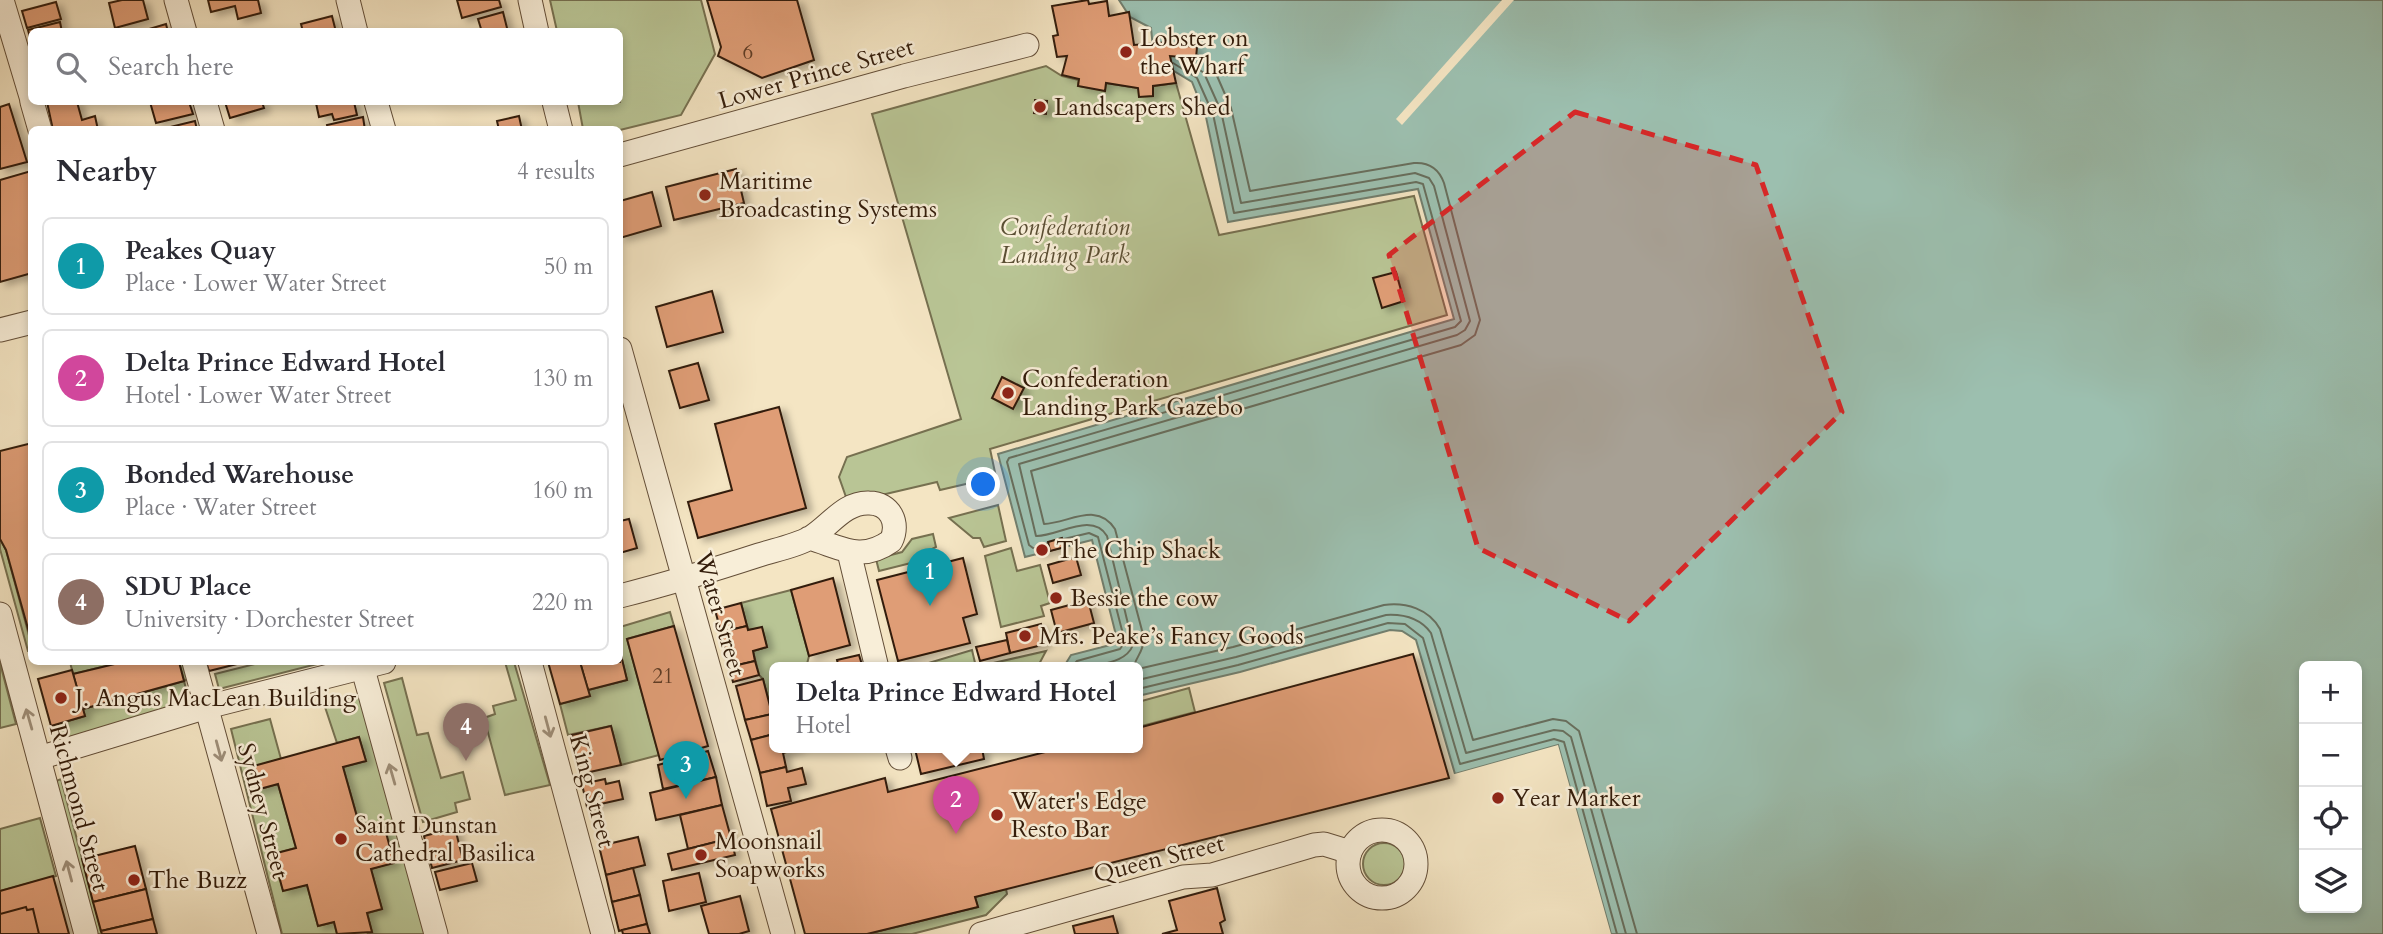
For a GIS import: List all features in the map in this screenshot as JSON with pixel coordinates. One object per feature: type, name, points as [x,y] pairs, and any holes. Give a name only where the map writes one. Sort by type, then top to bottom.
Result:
[{"type":"street","points":[[2,0],[28,88]]},
{"type":"street","points":[[176,0],[184,28]]},
{"type":"street","points":[[348,0],[355,28]]},
{"type":"street","points":[[530,0],[536,28]]},
{"type":"street","name":"Lower Prince Street","points":[[623,155],[904,76],[1027,46]]},
{"type":"street","points":[[33,105],[39,126]]},
{"type":"street","points":[[206,105],[212,126]]},
{"type":"street","points":[[377,105],[383,126]]},
{"type":"street","points":[[555,105],[560,126]]},
{"type":"street","points":[[0,330],[28,322]]},
{"type":"street","name":"Water Street","points":[[623,360],[783,934]]},
{"type":"street","points":[[623,595],[683,580],[809,538],[835,517],[858,505],[876,504],[892,514],[895,525],[891,541],[872,551],[849,552],[809,538]]},
{"type":"street","points":[[849,552],[876,662]]},
{"type":"street","name":"Richmond Street","points":[[0,614],[86,934]]},
{"type":"street","name":"Sydney Street","points":[[195,665],[270,934]]},
{"type":"street","points":[[39,758],[207,707],[365,665]]},
{"type":"street","points":[[369,665],[436,934]]},
{"type":"street","name":"King Street","points":[[531,665],[603,934]]},
{"type":"street","name":"Queen Street","points":[[981,934],[1183,877],[1212,875],[1314,845],[1324,844],[1350,852]]},
{"type":"highlighted area","points":[[1575,112],[1756,165],[1842,412],[1629,621],[1478,548],[1389,255]]},
{"type":"green space","points":[[550,0],[701,0],[715,54],[681,115],[623,129],[623,126],[582,126],[579,105],[623,105],[623,28],[556,28]]},
{"type":"green space","name":"Confederation Landing Park","points":[[1046,66],[1062,76],[1079,80],[1078,86],[1105,90],[1106,83],[1138,88],[1176,83],[1219,235],[1414,196],[1447,315],[990,449],[996,477],[940,490],[937,482],[873,497],[846,497],[839,477],[847,457],[961,419],[872,114]]},
{"type":"green space","points":[[998,505],[1006,541],[984,547],[980,538],[973,538],[949,518]]},
{"type":"green space","points":[[933,534],[936,547],[930,550],[931,558],[879,571],[876,559],[902,552],[912,539]]},
{"type":"green space","points":[[0,539],[6,550],[28,632],[28,651],[0,549]]},
{"type":"green space","points":[[1011,548],[1017,571],[1040,565],[1050,603],[1041,606],[1044,616],[1001,627],[985,556]]},
{"type":"green space","points":[[791,590],[809,656],[808,662],[769,662],[769,702],[753,651],[767,647],[762,628],[748,630],[741,603]]},
{"type":"green space","points":[[670,612],[674,626],[627,639],[659,755],[621,765],[611,726],[568,735],[560,704],[590,696],[588,690],[627,680],[623,663],[623,626]]},
{"type":"green space","points":[[972,650],[975,662],[932,662]]},
{"type":"green space","points":[[1046,651],[1040,662],[998,662]]},
{"type":"green space","points":[[0,663],[16,724],[0,728]]},
{"type":"green space","points":[[71,665],[110,665],[73,674]]},
{"type":"green space","points":[[180,665],[184,665],[188,679],[184,681]]},
{"type":"green space","points":[[251,665],[313,665],[219,689],[215,674]]},
{"type":"green space","points":[[506,665],[515,665],[550,785],[505,795],[484,718],[495,714],[493,706],[516,700]]},
{"type":"green space","points":[[402,678],[417,735],[428,733],[441,778],[463,772],[470,799],[455,803],[457,812],[423,822],[384,683]]},
{"type":"green space","points":[[184,681],[188,697],[183,709],[59,742],[54,725],[85,716],[83,709]]},
{"type":"green space","points":[[1189,688],[1195,712],[1143,726],[1143,701]]},
{"type":"green space","points":[[360,695],[426,934],[367,934],[372,932],[367,913],[382,909],[371,869],[394,862],[383,825],[361,831],[343,767],[366,761],[359,737],[337,743],[324,704]]},
{"type":"green space","points":[[270,719],[281,759],[250,768],[256,790],[278,784],[296,848],[273,854],[283,890],[307,885],[318,926],[334,922],[337,934],[282,934],[231,729]]},
{"type":"green space","points":[[61,779],[102,934],[93,934],[56,781]]},
{"type":"green space","points":[[40,818],[56,876],[0,891],[0,829]]},
{"type":"green space","points":[[1384,843],[1399,849],[1405,864],[1399,879],[1384,885],[1369,879],[1363,864],[1369,849]]},
{"type":"green space","points":[[1006,889],[1007,894],[986,915],[912,934],[867,934],[978,907],[975,897]]},
{"type":"water","points":[[1119,0],[2383,0],[2383,934],[1611,934],[1558,745],[1455,774],[1416,640],[1402,631],[1390,630],[1240,672],[1143,695],[1143,662],[1067,662],[1071,655],[1118,643],[1092,540],[1025,557],[998,454],[1454,319],[1418,189],[1228,222],[1206,117],[1192,82],[1154,59],[1151,28],[1130,17]]},
{"type":"pier","points":[[1502,0],[1514,0],[1402,125],[1396,119]]},
{"type":"pier","points":[[1558,745],[1611,934],[1607,934],[1555,749],[1460,776],[1451,775]]},
{"type":"building","points":[[143,0],[148,19],[115,28],[109,3]]},
{"type":"building","points":[[208,0],[258,0],[261,13],[238,19],[235,6],[211,12]]},
{"type":"building","points":[[457,0],[499,0],[501,7],[462,18]]},
{"type":"building","points":[[707,0],[797,0],[814,60],[762,78],[718,56],[721,47]]},
{"type":"building","name":"Lobster on the Wharf","points":[[1088,0],[1089,4],[1107,1],[1109,16],[1129,12],[1134,45],[1169,42],[1197,47],[1196,58],[1170,56],[1176,83],[1153,86],[1153,96],[1139,97],[1138,88],[1106,83],[1105,91],[1078,86],[1079,79],[1062,75],[1067,56],[1057,57],[1053,36],[1058,35],[1052,6]]},
{"type":"building","points":[[56,2],[61,19],[27,28],[22,11]]},
{"type":"building","points":[[503,12],[507,28],[481,28],[478,19]]},
{"type":"building","points":[[332,16],[335,28],[302,28],[301,24]]},
{"type":"building","points":[[60,22],[61,28],[36,28]]},
{"type":"building","name":"Landscapers Shed","points":[[1035,100],[1047,101],[1046,114],[1034,113]]},
{"type":"building","points":[[9,104],[27,162],[0,169],[0,107]]},
{"type":"building","points":[[48,105],[78,105],[82,120],[95,116],[97,126],[52,126]]},
{"type":"building","points":[[151,105],[190,105],[193,114],[156,123]]},
{"type":"building","points":[[226,105],[263,105],[264,108],[230,118]]},
{"type":"building","points":[[316,105],[355,105],[357,115],[334,120],[332,114],[319,117]]},
{"type":"building","points":[[519,116],[521,126],[498,126],[497,121]]},
{"type":"building","points":[[363,117],[364,126],[327,126]]},
{"type":"building","points":[[195,121],[196,126],[174,126]]},
{"type":"building","name":"Maritime Broadcasting Systems","points":[[736,169],[744,203],[674,220],[666,187]]},
{"type":"building","points":[[28,172],[28,274],[0,282],[0,180]]},
{"type":"building","points":[[652,192],[661,226],[623,237],[623,200]]},
{"type":"building","points":[[1396,272],[1404,301],[1382,308],[1373,278]]},
{"type":"building","points":[[712,291],[723,332],[667,347],[656,307]]},
{"type":"building","points":[[698,363],[709,400],[680,408],[669,371]]},
{"type":"building","name":"Confederation Landing Park Gazebo","points":[[1002,377],[1024,388],[1013,409],[992,398]]},
{"type":"building","points":[[779,407],[806,508],[698,538],[688,502],[732,490],[715,424]]},
{"type":"building","points":[[28,444],[28,629],[6,550],[0,539],[0,451]]},
{"type":"building","points":[[629,519],[637,548],[623,552],[623,520]]},
{"type":"building","points":[[1062,538],[1065,547],[1050,551],[1048,542]]},
{"type":"building","name":"The Chip Shack","points":[[1046,544],[1048,551],[1036,554],[1035,548]]},
{"type":"building","points":[[1076,557],[1081,575],[1053,583],[1048,565]]},
{"type":"building","points":[[963,558],[977,614],[963,618],[970,643],[898,661],[877,580]]},
{"type":"building","points":[[833,578],[850,645],[809,656],[791,590]]},
{"type":"building","points":[[1088,600],[1094,623],[1057,633],[1051,610]]},
{"type":"building","points":[[741,603],[747,626],[721,632],[715,610]]},
{"type":"building","name":"Mrs. Peake’s Fancy Goods","points":[[1041,624],[1046,644],[1010,653],[1006,633]]},
{"type":"building","points":[[674,626],[708,746],[660,760],[627,639]]},
{"type":"building","points":[[747,626],[748,630],[762,627],[767,647],[753,651],[755,661],[729,667],[721,632]]},
{"type":"building","points":[[1007,640],[1010,653],[980,661],[976,647]]},
{"type":"building","points":[[1413,654],[1449,778],[975,897],[978,907],[867,934],[805,934],[771,809],[885,778],[888,792],[1041,753],[1143,753],[1143,727]]},
{"type":"building","points":[[859,655],[861,662],[838,662]]},
{"type":"building","points":[[755,661],[759,675],[733,682],[729,667]]},
{"type":"building","points":[[623,663],[627,680],[588,690],[581,665]]},
{"type":"building","points":[[110,665],[180,665],[184,681],[83,709],[73,674]]},
{"type":"building","points":[[207,665],[233,665],[209,671]]},
{"type":"building","points":[[549,665],[581,665],[590,696],[560,704]]},
{"type":"building","name":"J. Angus MacLean Building","points":[[72,670],[85,716],[51,726],[38,679]]},
{"type":"building","points":[[763,679],[769,715],[745,720],[736,686]]},
{"type":"building","points":[[769,715],[769,735],[751,740],[745,720]]},
{"type":"building","points":[[611,726],[621,765],[581,774],[572,735]]},
{"type":"building","points":[[769,735],[769,753],[783,753],[786,767],[760,773],[751,740]]},
{"type":"building","name":"Saint Dunstan Cathedral Basilica","points":[[359,737],[366,761],[343,767],[361,831],[384,825],[394,863],[371,869],[382,909],[367,913],[372,932],[337,934],[334,922],[318,926],[307,885],[283,891],[273,854],[296,848],[278,784],[256,790],[250,767]]},
{"type":"building","points":[[708,751],[716,777],[663,789],[658,765]]},
{"type":"building","points":[[916,753],[983,753],[984,759],[921,774]]},
{"type":"building","points":[[786,767],[787,772],[802,768],[806,784],[788,788],[791,801],[767,806],[760,773]]},
{"type":"building","points":[[716,777],[722,805],[656,820],[650,793]]},
{"type":"building","points":[[605,779],[606,784],[619,781],[623,799],[587,807],[582,784]]},
{"type":"building","points":[[722,805],[731,838],[688,849],[680,815]]},
{"type":"building","points":[[455,828],[463,860],[432,868],[424,836]]},
{"type":"building","points":[[638,837],[645,865],[606,875],[599,846]]},
{"type":"building","name":"Moonsnail Soapworks","points":[[731,838],[735,855],[672,870],[668,854]]},
{"type":"building","points":[[135,846],[146,889],[93,902],[82,859]]},
{"type":"building","points":[[472,863],[477,881],[440,890],[435,872]]},
{"type":"building","points":[[633,868],[640,895],[612,902],[606,875]]},
{"type":"building","points":[[699,873],[706,902],[669,911],[663,881]]},
{"type":"building","points":[[53,876],[69,934],[0,934],[0,891]]},
{"type":"building","points":[[1217,888],[1225,920],[1220,923],[1223,934],[1162,934],[1177,930],[1169,901]]},
{"type":"building","points":[[146,889],[153,919],[101,931],[93,902]]},
{"type":"building","points":[[640,895],[647,924],[619,931],[612,902]]},
{"type":"building","points":[[740,896],[749,931],[739,934],[709,934],[701,906]]},
{"type":"building","points":[[26,907],[27,910],[33,909],[39,934],[0,934],[0,914]]},
{"type":"building","points":[[1113,916],[1118,934],[1075,934],[1073,926]]},
{"type":"building","points":[[153,919],[157,934],[102,934],[101,931]]},
{"type":"building","points":[[647,924],[650,934],[623,934],[622,930]]},
{"type":"place","name":"Lobster on the Wharf","points":[[1126,52]]},
{"type":"place","name":"Landscapers Shed","points":[[1040,107]]},
{"type":"place","name":"Maritime Broadcasting Systems","points":[[705,195]]},
{"type":"place","name":"Confederation Landing Park Gazebo","points":[[1008,393]]},
{"type":"place","name":"The Chip Shack","points":[[1042,550]]},
{"type":"place","name":"Bessie the cow","points":[[1056,598]]},
{"type":"place","name":"Peakes Quay","points":[[930,606]]},
{"type":"place","name":"Mrs. Peake’s Fancy Goods","points":[[1025,636]]},
{"type":"place","name":"J. Angus MacLean Building","points":[[61,698]]},
{"type":"place","name":"SDU Place","points":[[466,761]]},
{"type":"place","name":"Year Marker","points":[[1498,798]]},
{"type":"place","name":"Bonded Warehouse","points":[[686,799]]},
{"type":"place","name":"Water's Edge Resto Bar","points":[[997,815]]},
{"type":"place","name":"Delta Prince Edward Hotel","points":[[956,834]]},
{"type":"place","name":"Saint Dunstan Cathedral Basilica","points":[[341,839]]},
{"type":"place","name":"Moonsnail Soapworks","points":[[701,855]]},
{"type":"place","name":"The Buzz","points":[[134,880]]}]
